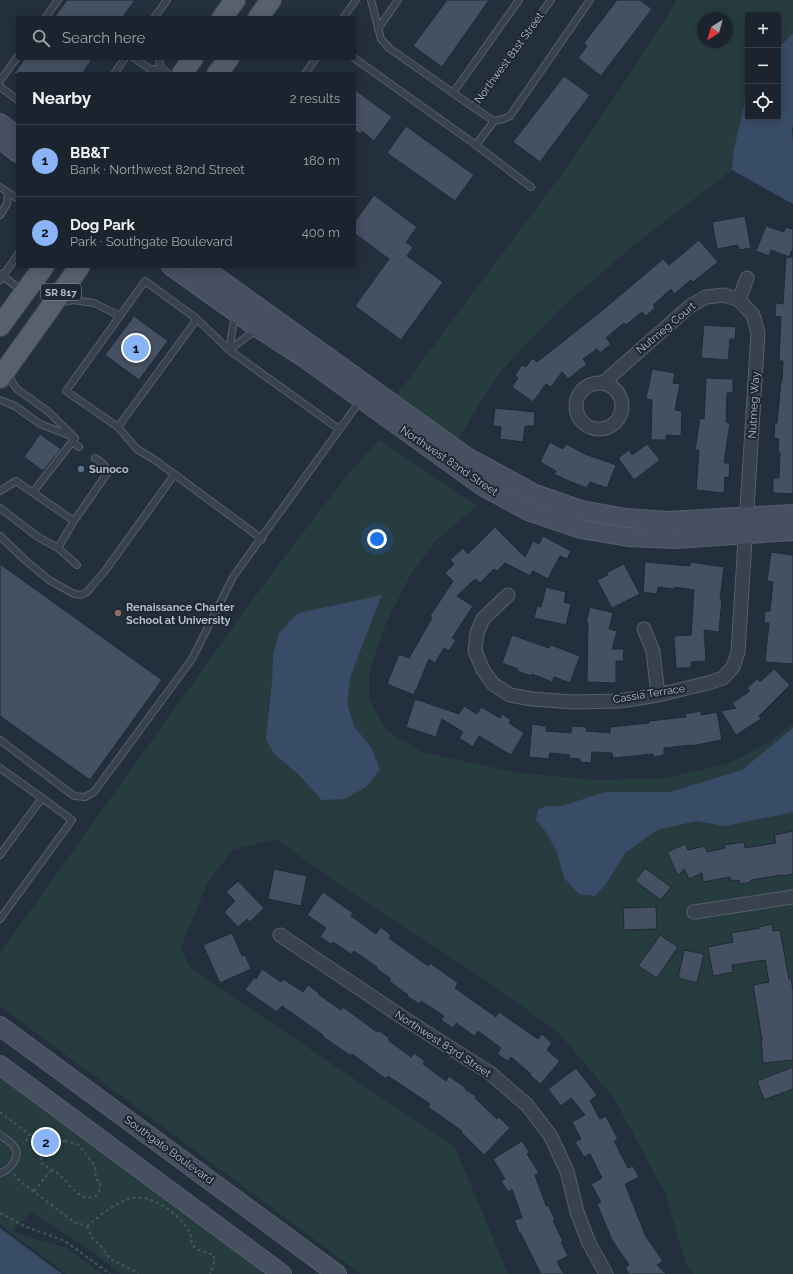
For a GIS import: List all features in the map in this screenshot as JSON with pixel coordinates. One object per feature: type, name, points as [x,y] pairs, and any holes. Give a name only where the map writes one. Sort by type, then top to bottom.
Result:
[{"type":"main road","points":[[223,16],[235,0]]},
{"type":"main road","points":[[259,16],[271,0]]},
{"type":"main road","points":[[184,72],[192,60]]},
{"type":"main road","points":[[218,72],[228,60]]},
{"type":"main road","name":"SR 817","points":[[0,326],[43,268]]},
{"type":"main road","name":"SR 817","points":[[4,372],[79,268]]},
{"type":"street","points":[[0,123],[16,135]]},
{"type":"street","points":[[0,139],[16,151]]},
{"type":"street","name":"Northwest 82nd Street","points":[[174,268],[258,328],[303,357],[482,486],[528,511],[580,529],[628,538],[675,539],[793,531]]},
{"type":"street","name":"Northwest 82nd Street","points":[[204,268],[467,457],[534,494],[581,510],[626,518],[668,521],[793,514]]},
{"type":"street","points":[[739,300],[747,278]]},
{"type":"street","name":"Nutmeg Court","points":[[603,383],[690,306],[706,297],[724,294],[739,300]]},
{"type":"street","name":"Nutmeg Way","points":[[739,300],[753,315],[758,333],[747,516]]},
{"type":"street","name":"Cassia Terrace","points":[[508,595],[483,619],[477,633],[475,651],[483,670],[493,684],[510,695],[532,699],[566,702],[620,701],[658,695],[715,681],[722,678],[733,668],[738,652],[747,516]]},
{"type":"street","points":[[644,628],[653,651],[658,695]]},
{"type":"street","points":[[694,912],[793,897]]},
{"type":"street","name":"Northwest 83rd Street","points":[[280,935],[405,1019],[490,1072],[527,1105],[550,1135],[567,1171],[577,1212],[589,1243],[606,1274]]},
{"type":"street","name":"Southgate Boulevard","points":[[0,1026],[337,1274]]},
{"type":"street","points":[[0,1065],[282,1274]]},
{"type":"lane","points":[[46,16],[58,0]]},
{"type":"lane","points":[[155,16],[166,0]]},
{"type":"lane","points":[[345,16],[356,0]]},
{"type":"lane","name":"Northwest 81st Street","points":[[371,0],[381,39],[389,48],[473,107],[551,0]]},
{"type":"lane","points":[[378,30],[398,0]]},
{"type":"lane","points":[[453,93],[519,0]]},
{"type":"lane","points":[[476,146],[494,121],[510,116],[590,0]]},
{"type":"lane","points":[[0,81],[16,59]]},
{"type":"lane","points":[[356,59],[531,187]]},
{"type":"lane","points":[[115,72],[124,60]]},
{"type":"lane","points":[[137,60],[150,69],[162,69]]},
{"type":"lane","points":[[159,60],[162,69],[166,72]]},
{"type":"lane","points":[[306,72],[315,60]]},
{"type":"lane","points":[[0,87],[16,99]]},
{"type":"lane","points":[[473,107],[494,121]]},
{"type":"lane","points":[[0,187],[16,198]]},
{"type":"lane","points":[[0,215],[7,204],[8,193]]},
{"type":"lane","points":[[16,257],[1,277],[24,293]]},
{"type":"lane","points":[[262,539],[137,449],[118,427],[66,391],[145,281],[197,319],[229,350],[339,429]]},
{"type":"lane","points":[[52,305],[73,300],[94,303],[120,316]]},
{"type":"lane","points":[[229,350],[235,311]]},
{"type":"lane","points":[[118,427],[197,319]]},
{"type":"lane","points":[[229,350],[258,328]]},
{"type":"lane","points":[[4,372],[17,389],[49,412],[79,447]]},
{"type":"lane","points":[[0,740],[74,796],[85,797],[94,792],[192,659],[233,577],[262,539],[361,399]]},
{"type":"lane","points":[[0,400],[15,406],[40,424],[73,440]]},
{"type":"lane","points":[[33,492],[73,440]]},
{"type":"lane","points":[[58,548],[74,521],[108,472],[104,464],[95,458]]},
{"type":"lane","points":[[0,536],[43,575],[61,587],[74,594],[80,595],[87,592],[105,571],[174,475]]},
{"type":"lane","points":[[0,491],[16,481],[74,521]]},
{"type":"lane","points":[[0,508],[38,537],[58,548],[77,565]]},
{"type":"lane","points":[[0,768],[72,820],[0,919]]},
{"type":"lane","points":[[0,854],[42,798]]},
{"type":"lane","points":[[0,1135],[14,1145],[16,1152],[14,1163],[9,1169],[0,1173]]},
{"type":"path","points":[[65,1141],[79,1145],[89,1156],[95,1167],[96,1179],[100,1182],[100,1191],[92,1198],[80,1196],[57,1173],[51,1170],[41,1163],[41,1156],[44,1150],[50,1146],[65,1141]]},
{"type":"path","points":[[34,1191],[51,1170]]},
{"type":"path","points":[[14,1174],[17,1179],[74,1222],[87,1226]]},
{"type":"path","points":[[87,1226],[107,1210],[132,1198],[152,1201],[162,1205],[179,1218],[190,1234],[192,1245],[199,1250],[214,1255],[214,1264],[210,1274]]},
{"type":"path","points":[[0,1213],[24,1226],[65,1242],[110,1274]]},
{"type":"path","points":[[87,1226],[92,1238],[99,1244],[110,1260],[131,1269],[138,1274]]},
{"type":"green space","points":[[677,0],[793,0],[793,33],[781,45],[781,12],[745,12],[745,101],[734,149],[732,170],[634,245],[561,308],[499,373],[455,444],[393,400],[565,170],[630,74]]},
{"type":"green space","points":[[379,440],[477,506],[435,541],[410,576],[387,621],[369,671],[369,699],[386,730],[422,752],[518,773],[597,780],[666,778],[729,763],[770,742],[793,724],[793,1274],[694,1274],[687,1267],[665,1193],[614,1098],[559,1033],[494,986],[333,880],[276,839],[232,850],[207,884],[181,947],[190,968],[455,1147],[508,1274],[361,1274],[0,1006],[0,952],[272,573],[345,478]],"holes":[[[382,596],[351,675],[347,703],[354,726],[371,747],[298,774],[274,754],[268,710],[272,681],[273,654],[279,633],[298,613]]]},
{"type":"green space","points":[[0,1071],[265,1274],[121,1274],[86,1247],[31,1212],[12,1232],[67,1248],[102,1274],[66,1274],[0,1224]]},
{"type":"water","points":[[793,33],[793,204],[732,170],[734,149],[745,101],[745,120],[781,120],[782,44]]},
{"type":"water","points":[[382,595],[351,675],[347,703],[354,726],[371,747],[380,770],[366,787],[344,799],[322,800],[298,774],[274,754],[266,739],[272,681],[273,654],[279,633],[298,613]]},
{"type":"water","points":[[793,728],[793,812],[725,826],[696,821],[657,830],[625,853],[605,885],[595,896],[579,894],[564,878],[557,852],[546,832],[536,820],[538,810],[546,806],[562,806],[605,792],[670,792],[742,770]]},
{"type":"water","points":[[0,1228],[62,1274],[0,1274]]},
{"type":"building","points":[[67,0],[135,0],[123,16],[55,16]]},
{"type":"building","points":[[447,0],[489,0],[442,67],[413,46]]},
{"type":"building","points":[[617,0],[640,0],[652,9],[601,76],[578,58],[587,46],[584,43]]},
{"type":"building","points":[[24,60],[92,60],[83,72],[16,72],[16,74],[14,74]]},
{"type":"building","points":[[564,76],[590,95],[540,162],[513,142]]},
{"type":"building","points":[[356,90],[392,117],[374,141],[362,131],[360,134],[356,131]]},
{"type":"building","points":[[406,126],[474,175],[455,201],[387,153]]},
{"type":"building","points":[[374,195],[417,227],[406,242],[413,247],[407,256],[443,282],[401,340],[355,306],[389,259],[356,234],[356,220]]},
{"type":"building","points":[[745,216],[751,248],[739,250],[738,245],[717,249],[712,222]]},
{"type":"building","points":[[766,226],[784,232],[786,227],[793,229],[793,248],[789,257],[771,250],[769,256],[756,251]]},
{"type":"building","points":[[699,240],[718,262],[693,282],[691,280],[674,294],[671,289],[653,305],[655,308],[646,316],[642,312],[626,325],[624,323],[606,338],[611,344],[600,353],[597,349],[583,359],[587,364],[568,379],[562,372],[551,387],[546,384],[533,402],[512,387],[518,378],[515,375],[522,365],[526,367],[532,358],[537,362],[604,309],[663,259],[669,265]]},
{"type":"building","points":[[786,257],[793,257],[793,494],[773,493],[773,478],[779,478],[779,439],[774,438],[782,381],[783,361],[779,361],[781,317],[775,316],[776,303],[783,304]]},
{"type":"building","points":[[134,316],[168,341],[139,380],[105,355]]},
{"type":"building","points":[[704,325],[736,327],[735,339],[730,339],[728,360],[701,358]]},
{"type":"building","points":[[652,369],[675,373],[673,383],[680,384],[675,410],[682,411],[681,436],[666,435],[666,440],[651,440],[652,400],[646,399]]},
{"type":"building","points":[[706,378],[733,379],[733,393],[727,393],[726,422],[730,423],[724,463],[730,463],[729,478],[725,477],[724,493],[696,490],[699,450],[695,450],[700,418],[704,419]]},
{"type":"building","points":[[495,408],[535,412],[534,426],[525,426],[523,442],[500,439],[501,427],[493,426]]},
{"type":"building","points":[[40,434],[61,449],[43,471],[24,457]]},
{"type":"building","points":[[550,442],[563,449],[566,444],[585,454],[616,465],[607,488],[590,482],[587,488],[554,474],[556,471],[540,462]]},
{"type":"building","points":[[647,444],[660,460],[634,480],[618,458],[629,450],[632,455]]},
{"type":"building","points":[[495,527],[525,557],[533,541],[539,544],[543,536],[571,551],[567,559],[560,556],[548,579],[533,571],[530,576],[505,563],[497,571],[494,569],[480,583],[475,579],[457,596],[473,606],[452,638],[456,640],[449,651],[444,648],[435,663],[429,659],[414,695],[387,684],[399,654],[409,658],[432,618],[430,616],[453,581],[445,573],[454,564],[450,560],[463,548],[468,554]]},
{"type":"building","points":[[771,552],[793,555],[793,664],[765,662],[769,623],[764,623],[765,611],[770,611],[773,582],[767,581]]},
{"type":"building","points":[[645,562],[690,566],[691,562],[724,567],[720,599],[722,599],[719,632],[704,630],[706,661],[691,662],[691,668],[676,668],[674,636],[691,635],[694,590],[675,587],[674,589],[658,587],[657,594],[643,592]]},
{"type":"building","points":[[0,564],[162,680],[90,780],[0,716]]},
{"type":"building","points":[[624,564],[640,594],[612,608],[597,580],[608,575],[606,573]]},
{"type":"building","points":[[546,587],[566,592],[564,602],[571,604],[566,625],[534,618],[537,606],[541,607]]},
{"type":"building","points":[[590,607],[613,613],[609,629],[617,631],[612,649],[624,649],[623,661],[616,661],[616,683],[587,682],[588,623],[586,623]]},
{"type":"building","points":[[512,635],[549,648],[551,645],[580,656],[570,683],[554,677],[552,682],[532,674],[531,676],[502,663]]},
{"type":"building","points":[[774,669],[790,685],[759,716],[761,719],[736,735],[721,711],[736,708],[732,703],[750,691],[747,688],[757,679],[760,682]]},
{"type":"building","points":[[415,699],[459,714],[464,706],[477,714],[481,707],[500,718],[502,714],[511,720],[509,723],[524,733],[511,755],[479,736],[473,747],[459,738],[463,732],[442,719],[436,737],[406,727]]},
{"type":"building","points":[[701,711],[701,715],[717,712],[722,740],[691,746],[664,748],[664,755],[653,757],[653,754],[613,758],[612,753],[592,752],[591,763],[580,762],[580,759],[569,758],[570,755],[550,753],[549,759],[529,757],[532,724],[546,726],[546,731],[571,733],[572,726],[587,727],[586,731],[610,733],[610,727],[686,717],[685,714]]},
{"type":"building","points":[[793,831],[793,874],[751,880],[751,882],[740,884],[739,880],[731,881],[730,877],[703,882],[702,873],[689,879],[684,869],[678,876],[667,852],[685,844],[688,850],[705,846],[707,852],[725,848],[724,845],[744,842],[745,848],[776,843],[774,835]]},
{"type":"building","points":[[645,868],[671,887],[661,900],[635,881]]},
{"type":"building","points":[[274,869],[307,876],[301,906],[268,899]]},
{"type":"building","points":[[238,881],[264,908],[250,922],[247,919],[238,927],[224,912],[235,901],[226,892]]},
{"type":"building","points":[[323,892],[353,913],[351,916],[376,934],[381,927],[391,935],[389,938],[428,966],[430,963],[458,983],[455,988],[496,1017],[499,1012],[538,1039],[542,1034],[552,1043],[547,1050],[560,1061],[539,1086],[539,1083],[530,1075],[531,1074],[511,1057],[508,1061],[497,1054],[501,1048],[478,1031],[474,1036],[456,1023],[453,1028],[441,1020],[444,1016],[421,1001],[419,1004],[407,996],[408,995],[389,981],[391,979],[376,968],[377,967],[354,951],[351,954],[333,942],[331,944],[320,937],[326,928],[307,915]]},
{"type":"building","points":[[656,907],[657,929],[624,930],[623,908]]},
{"type":"building","points":[[772,924],[773,931],[780,930],[789,979],[791,978],[793,991],[793,1060],[763,1063],[762,1040],[753,985],[769,982],[765,960],[732,965],[733,972],[713,976],[708,947],[733,942],[731,933],[760,928],[759,927]]},
{"type":"building","points":[[232,933],[242,956],[245,955],[251,969],[220,983],[203,945]]},
{"type":"building","points":[[660,935],[678,947],[657,978],[638,966]]},
{"type":"building","points":[[684,950],[704,954],[697,983],[678,978]]},
{"type":"building","points":[[262,969],[281,982],[283,979],[303,992],[308,985],[341,1010],[343,1007],[377,1032],[378,1030],[389,1038],[388,1040],[411,1057],[414,1053],[425,1061],[423,1064],[446,1081],[449,1076],[466,1088],[465,1089],[476,1096],[475,1098],[497,1119],[499,1117],[510,1128],[484,1155],[461,1132],[462,1131],[428,1107],[430,1104],[388,1076],[386,1079],[352,1054],[351,1056],[282,1006],[277,1012],[245,990],[255,976],[256,979]]},
{"type":"building","points":[[793,1067],[793,1089],[764,1100],[757,1081]]},
{"type":"building","points":[[576,1068],[597,1095],[590,1101],[600,1119],[606,1116],[618,1139],[614,1141],[628,1168],[633,1166],[639,1177],[625,1184],[646,1237],[663,1261],[657,1265],[666,1274],[629,1274],[625,1268],[629,1265],[612,1240],[597,1204],[601,1202],[591,1184],[602,1178],[590,1154],[584,1157],[575,1142],[581,1139],[572,1122],[585,1115],[571,1098],[561,1106],[548,1089]]},
{"type":"building","points":[[522,1141],[529,1152],[527,1154],[539,1173],[535,1175],[546,1206],[549,1206],[555,1221],[553,1221],[563,1241],[561,1242],[568,1256],[557,1262],[564,1274],[541,1274],[520,1232],[519,1233],[514,1220],[522,1218],[512,1189],[508,1192],[501,1181],[505,1179],[493,1159]]},
{"type":"place","name":"BB&T","points":[[136,348]]},
{"type":"place","name":"Sunoco","points":[[81,469]]},
{"type":"place","name":"Renaissance Charter School at University","points":[[118,613]]},
{"type":"place","name":"Dog Park","points":[[46,1142]]}]
